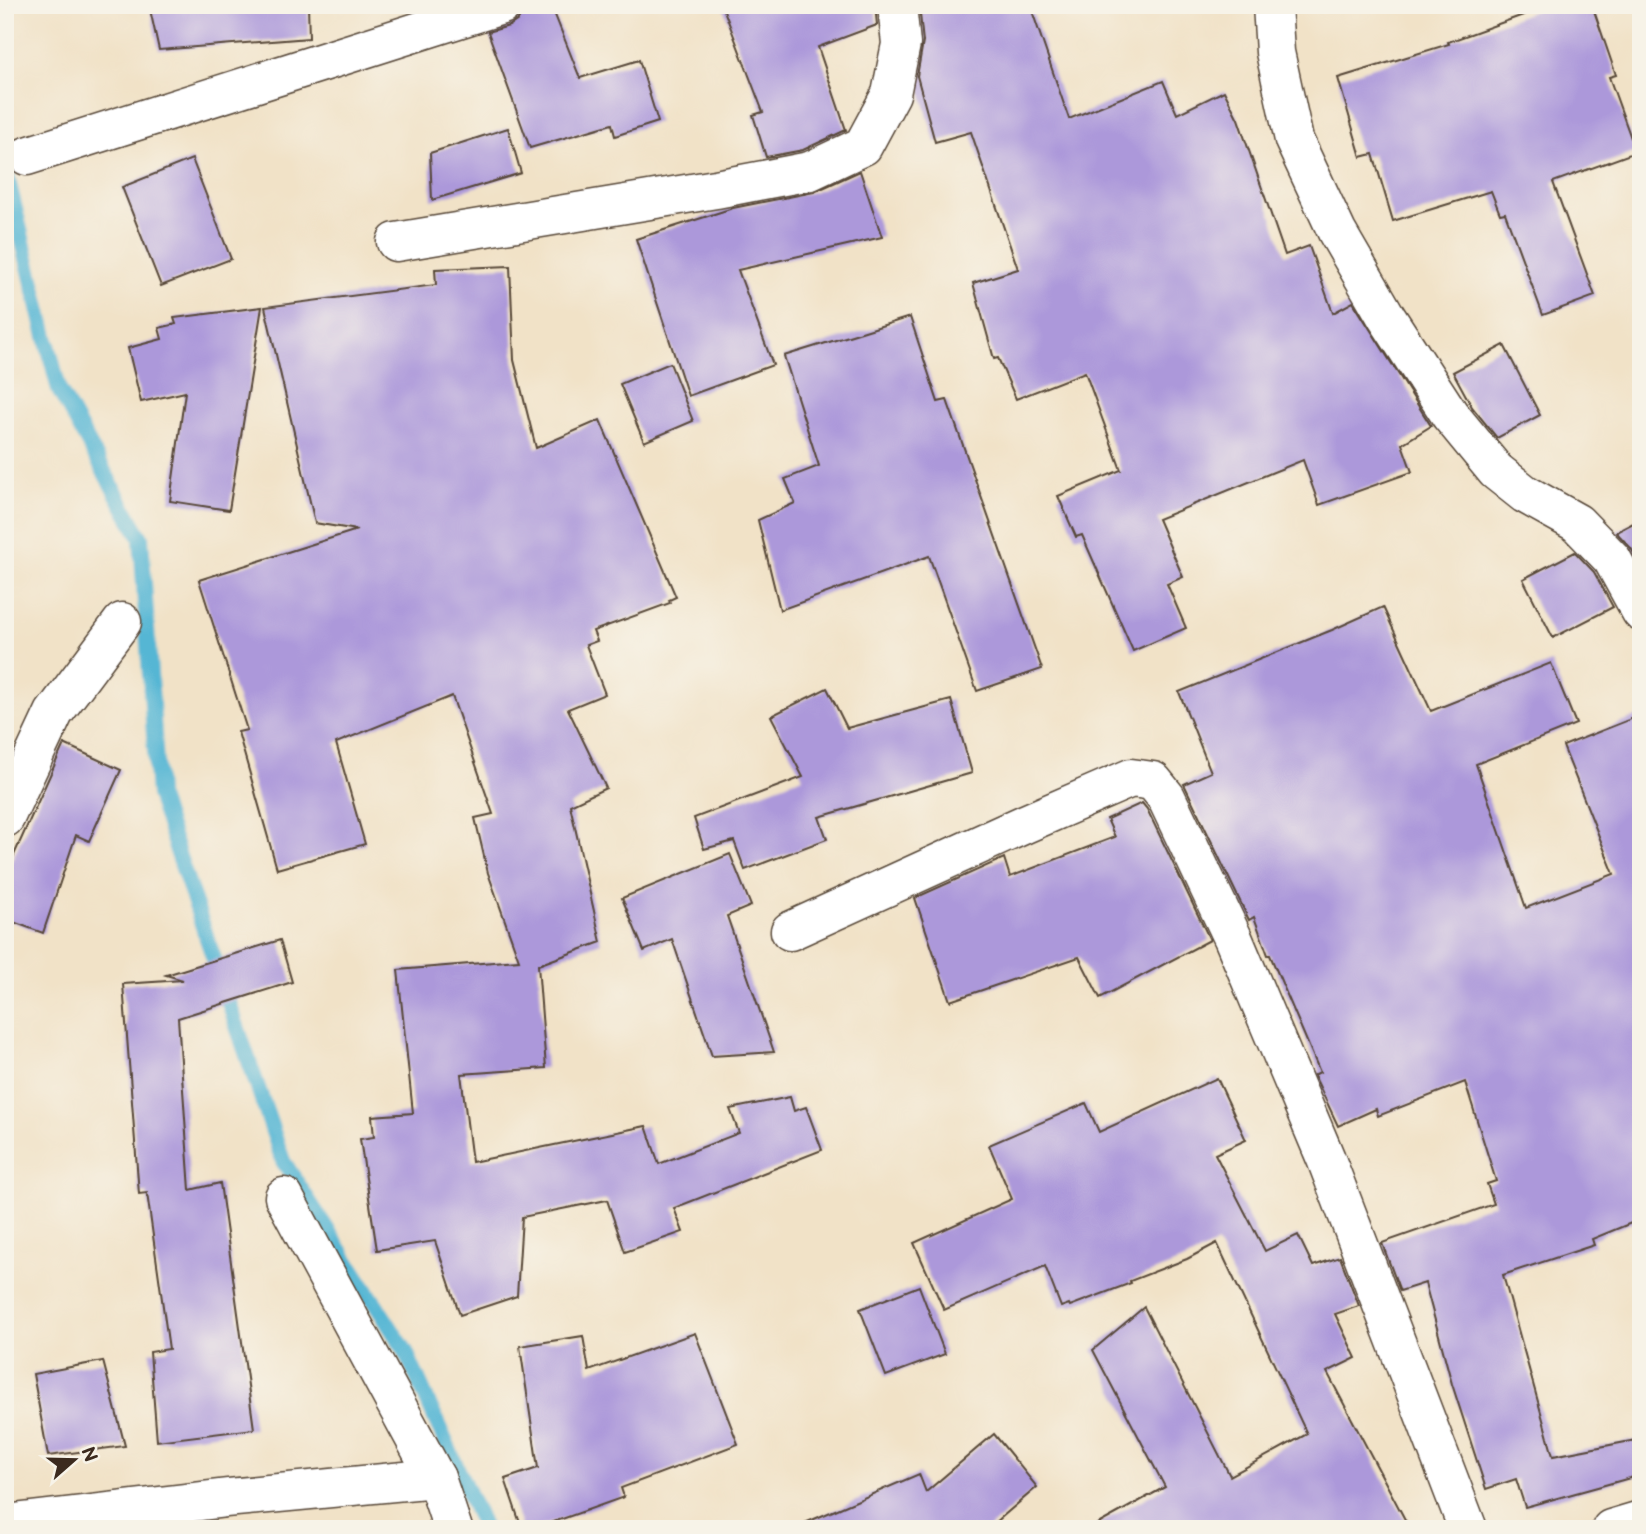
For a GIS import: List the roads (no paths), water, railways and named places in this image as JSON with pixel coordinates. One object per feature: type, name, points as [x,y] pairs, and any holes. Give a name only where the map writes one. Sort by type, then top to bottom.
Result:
[{"type":"street","points":[[27,156],[502,5]]},
{"type":"street","points":[[396,242],[810,171],[863,146],[891,94],[901,44],[897,5]]},
{"type":"street","points":[[1272,5],[1275,52],[1294,140],[1338,232],[1387,318],[1450,415],[1496,471],[1525,494],[1577,523],[1612,559],[1641,611]]},
{"type":"street","points":[[5,818],[54,713],[122,622]]},
{"type":"street","points":[[790,931],[1131,778],[1153,781],[1166,797],[1238,950],[1326,1159],[1468,1529]]},
{"type":"street","points":[[284,1197],[436,1478],[453,1529]]},
{"type":"street","points":[[5,1524],[227,1498],[436,1478]]},
{"type":"street","points":[[1611,1529],[1641,1520]]},
{"type":"waterway","points":[[5,168],[59,390],[141,538],[158,795],[283,1161],[405,1350],[484,1529]]}]
